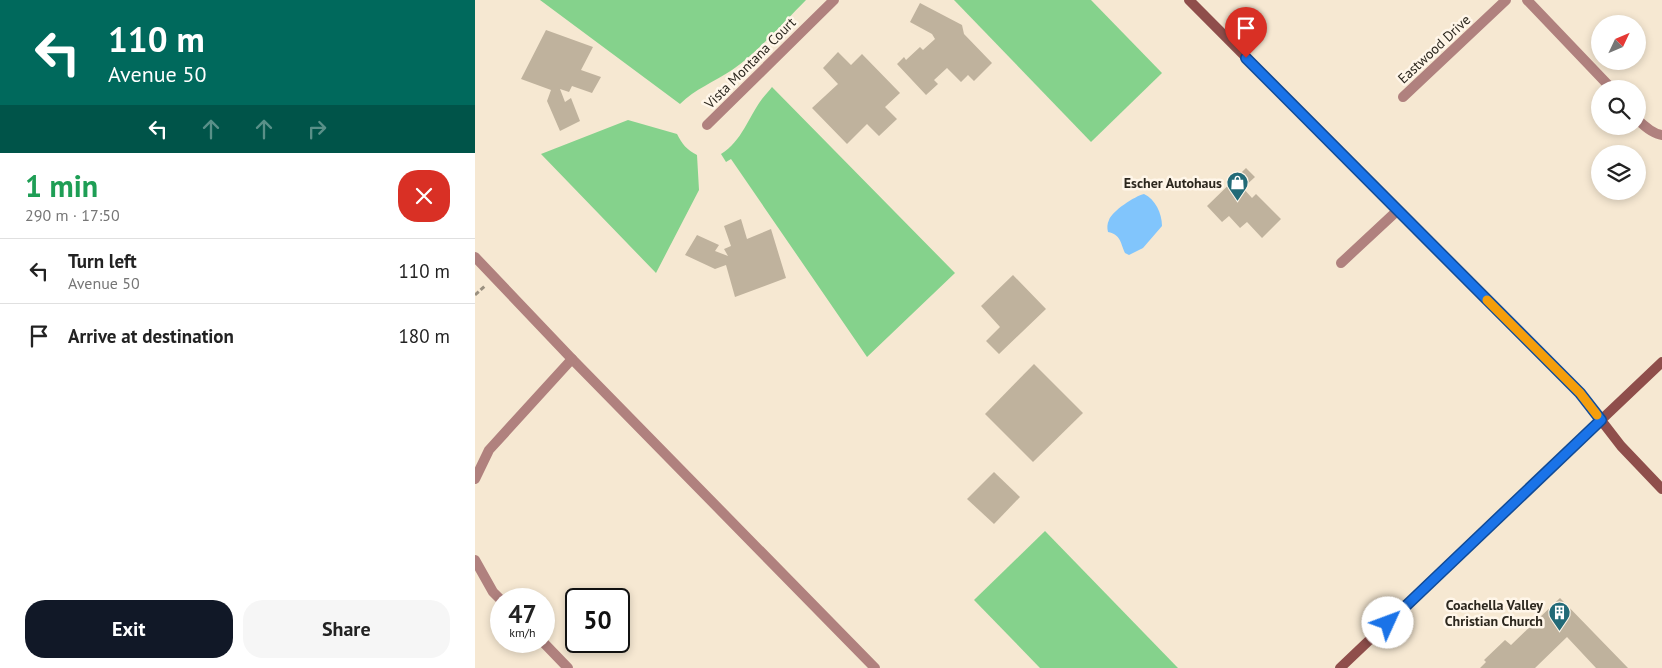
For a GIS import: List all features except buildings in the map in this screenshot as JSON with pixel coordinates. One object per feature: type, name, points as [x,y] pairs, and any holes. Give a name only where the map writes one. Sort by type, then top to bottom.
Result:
[{"type":"main road","points":[[1189,0],[1580,393],[1621,446],[1662,489]]},
{"type":"main road","points":[[1340,668],[1662,362]]},
{"type":"street","name":"Vista Montana Court","points":[[707,125],[833,0]]},
{"type":"street","name":"Eastwood Drive","points":[[1403,97],[1506,0]]},
{"type":"street","points":[[1527,0],[1603,80]]},
{"type":"street","points":[[1646,127],[1662,135]]},
{"type":"street","points":[[1341,263],[1398,210]]},
{"type":"street","points":[[475,257],[572,359],[875,668]]},
{"type":"street","points":[[475,479],[489,450],[572,359]]},
{"type":"street","points":[[475,560],[491,588]]},
{"type":"street","points":[[554,653],[569,668]]},
{"type":"green space","points":[[540,0],[806,0],[761,46],[741,63],[692,94],[680,104]]},
{"type":"green space","points":[[954,0],[1091,0],[1162,73],[1091,142]]},
{"type":"green space","points":[[772,87],[955,273],[867,357],[731,159],[726,162],[721,154],[740,136],[757,106]]},
{"type":"green space","points":[[628,120],[677,134],[685,146],[697,155],[699,190],[656,273],[541,154]]},
{"type":"green space","points":[[1045,531],[1178,668],[1040,668],[974,600]]},
{"type":"water","points":[[1144,194],[1157,207],[1161,216],[1162,226],[1143,248],[1129,255],[1125,253],[1118,237],[1108,232],[1108,223],[1111,216],[1119,208]]},
{"type":"slow traffic","points":[[1487,300],[1580,393],[1597,415]]},
{"type":"place","name":"Escher Autohaus","points":[[1238,202]]},
{"type":"place","name":"Coachella Valley Christian Church","points":[[1559,632]]},
{"type":"route","points":[[1246,58],[1580,393],[1601,420],[1388,623]]}]
